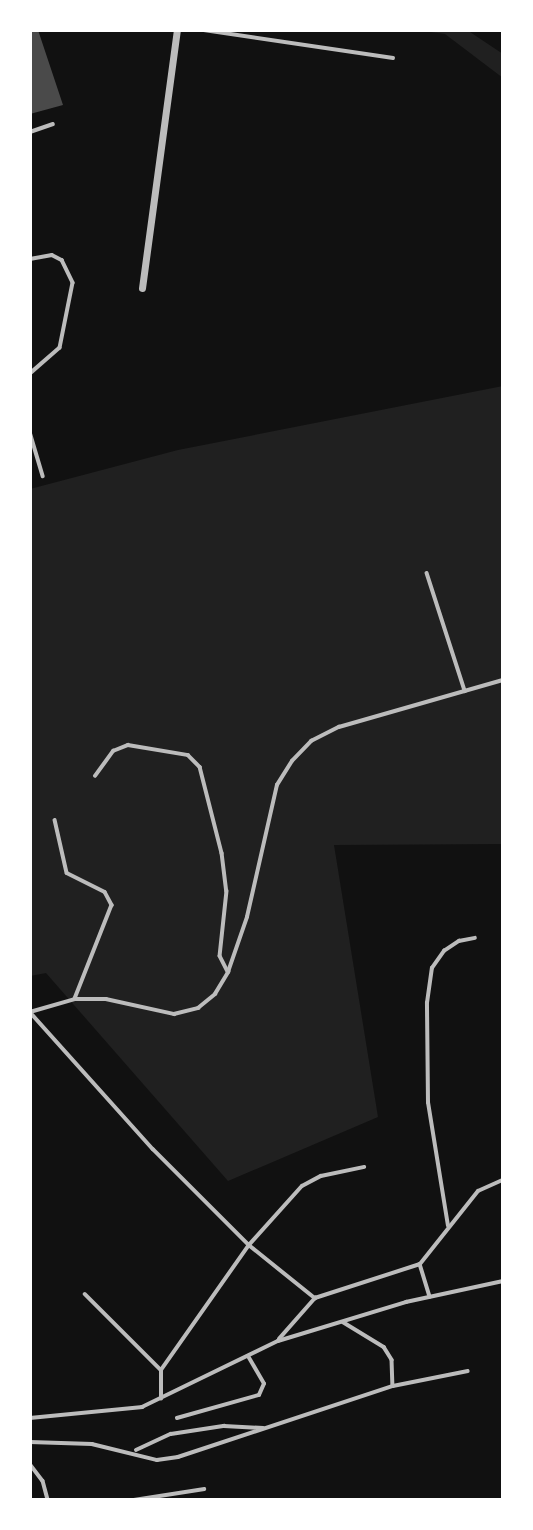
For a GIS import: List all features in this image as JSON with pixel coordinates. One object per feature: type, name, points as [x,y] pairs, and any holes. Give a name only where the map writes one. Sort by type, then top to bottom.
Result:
[{"type":"street","points":[[142,288],[177,30]]},
{"type":"lane","points":[[204,30],[393,58]]},
{"type":"lane","points":[[30,132],[53,124]]},
{"type":"lane","points":[[30,259],[52,255],[62,260],[73,283],[60,348],[30,374]]},
{"type":"lane","points":[[30,432],[43,476]]},
{"type":"lane","points":[[427,573],[465,691]]},
{"type":"lane","points":[[315,1298],[249,1245],[153,1149],[30,1012],[75,999],[106,999],[174,1014],[198,1008],[215,994],[228,972],[247,917],[277,785],[292,761],[311,741],[340,727],[503,680]]},
{"type":"lane","points":[[94,776],[113,751],[128,745],[188,755],[200,767],[224,865],[227,891],[220,956],[228,972]]},
{"type":"lane","points":[[55,820],[67,873],[105,892],[111,905],[75,999]]},
{"type":"lane","points":[[448,1226],[428,1103],[427,1003],[432,968],[444,951],[459,940],[475,938]]},
{"type":"lane","points":[[161,1399],[161,1370],[249,1245],[302,1186],[321,1175],[364,1167]]},
{"type":"lane","points":[[278,1341],[315,1298],[420,1264],[433,1253],[448,1226],[478,1191],[503,1180]]},
{"type":"lane","points":[[420,1264],[430,1296]]},
{"type":"lane","points":[[30,1418],[108,1413],[161,1399],[249,1358],[278,1341],[430,1296],[503,1281]]},
{"type":"lane","points":[[85,1294],[161,1370]]},
{"type":"lane","points":[[343,1322],[384,1347],[392,1360],[393,1386]]},
{"type":"lane","points":[[177,1418],[259,1395],[264,1384],[249,1358]]},
{"type":"lane","points":[[30,1441],[92,1444],[135,1451],[157,1460],[178,1457],[393,1386],[468,1371]]},
{"type":"lane","points":[[135,1451],[171,1434],[224,1426],[265,1429]]},
{"type":"lane","points":[[30,1464],[43,1480],[48,1500]]},
{"type":"lane","points":[[134,1500],[204,1489]]},
{"type":"shaded area","points":[[416,30],[467,30],[503,54],[503,78],[445,34]]},
{"type":"shaded area","points":[[503,386],[503,844],[334,845],[378,1117],[228,1181],[46,973],[30,976],[30,489],[178,450]]},
{"type":"building","points":[[30,30],[38,30],[63,105],[30,114]]}]
